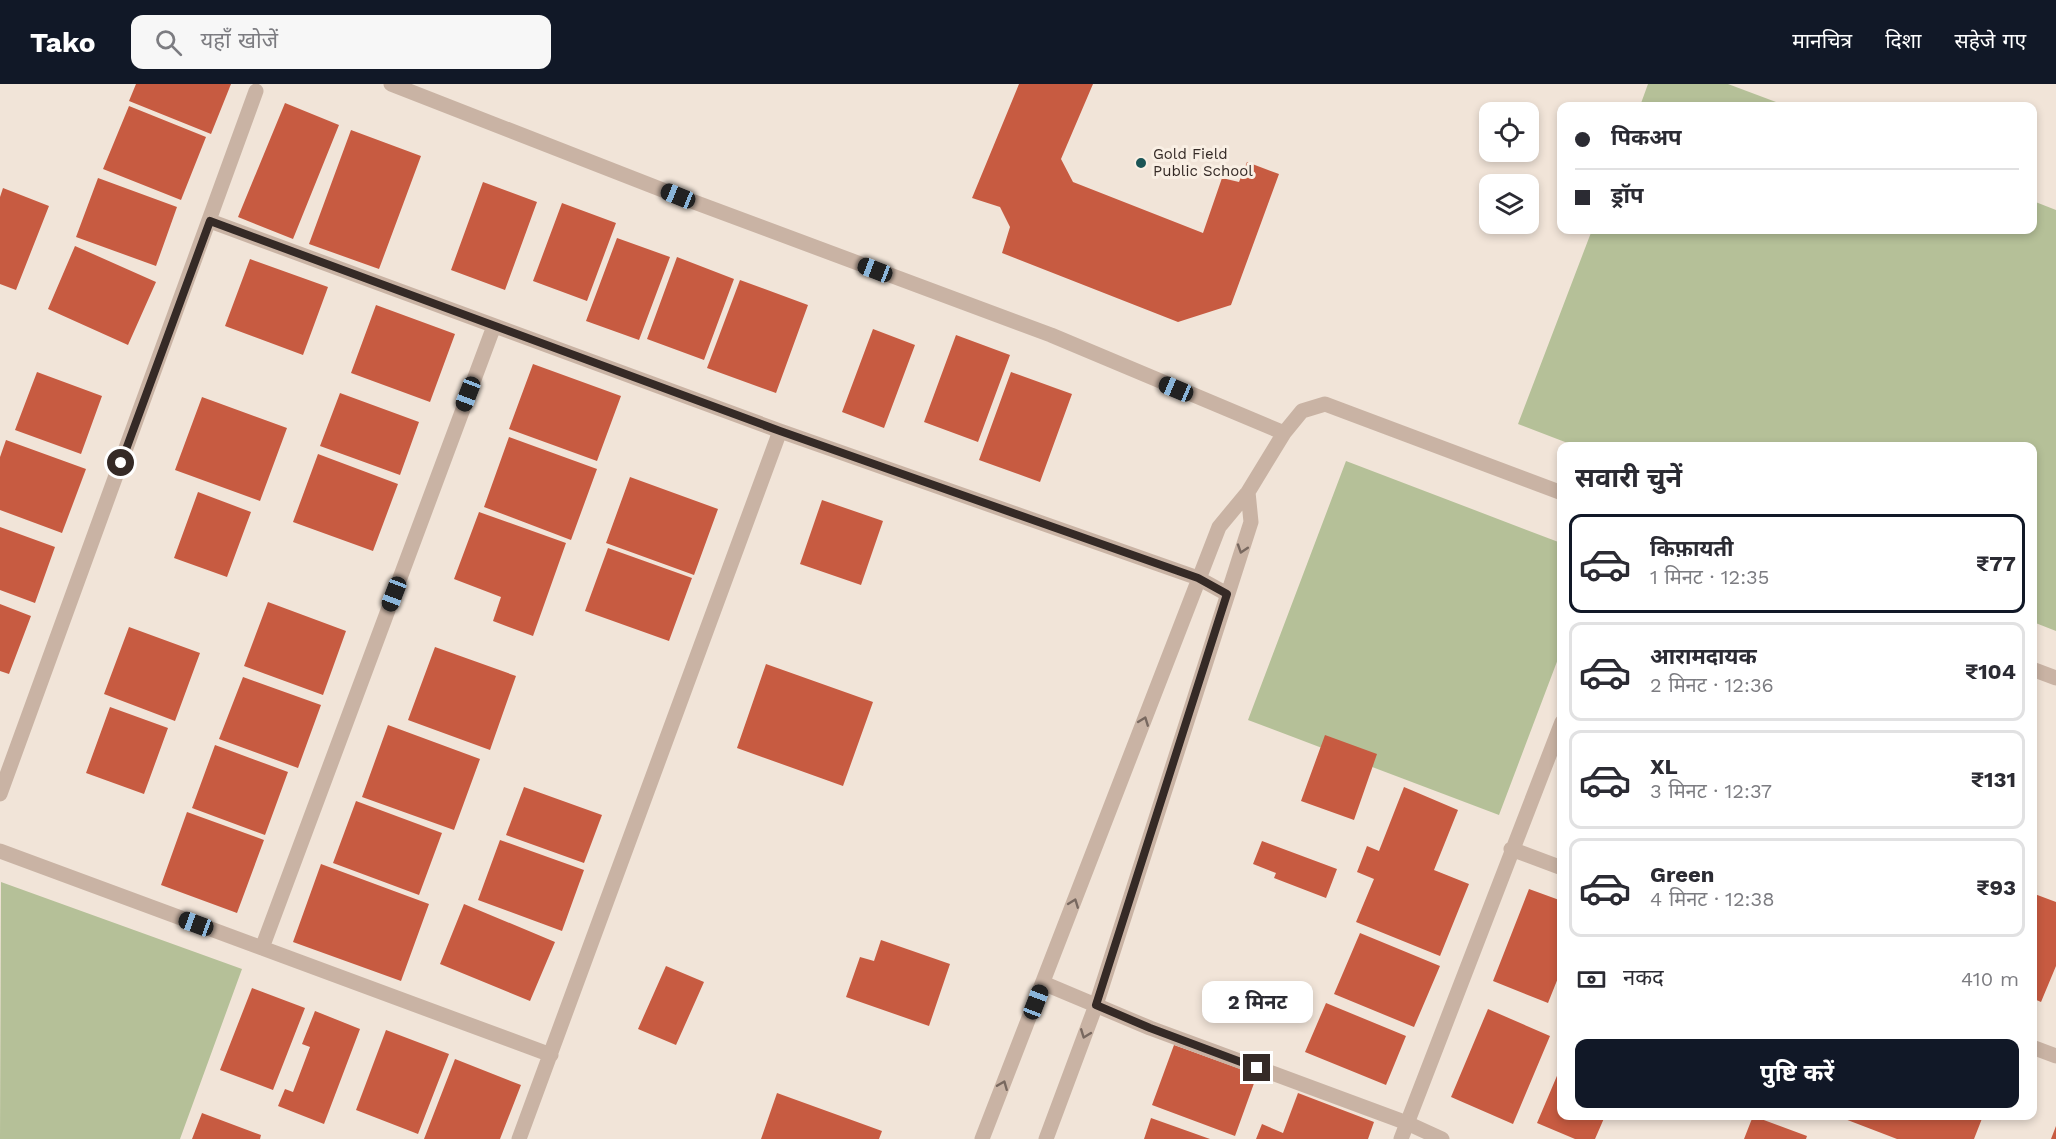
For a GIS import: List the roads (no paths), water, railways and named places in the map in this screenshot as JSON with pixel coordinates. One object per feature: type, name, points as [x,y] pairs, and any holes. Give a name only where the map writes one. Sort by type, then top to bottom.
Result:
[{"type":"street","points":[[391,84],[678,196],[1051,335],[1284,433]]},
{"type":"street","points":[[0,794],[256,91]]},
{"type":"street","points":[[210,221],[780,431],[1198,578],[1227,594]]},
{"type":"street","points":[[262,948],[494,326]]},
{"type":"street","points":[[982,1139],[1198,578],[1220,527],[1248,492],[1284,433],[1302,411],[1325,404],[1557,491]]},
{"type":"street","points":[[519,1139],[780,431]]},
{"type":"street","points":[[1046,1139],[1096,1005],[1251,522],[1248,492]]},
{"type":"street","points":[[2037,671],[2056,678]]},
{"type":"street","points":[[1401,1139],[1557,734]]},
{"type":"street","points":[[1511,849],[1557,866]]},
{"type":"street","points":[[0,851],[551,1055]]},
{"type":"street","points":[[1043,983],[1150,1028],[1407,1123],[1442,1139]]},
{"type":"street","points":[[2037,1049],[2056,1056]]},
{"type":"place","name":"Gold Field Public School","points":[[1141,163]]}]
